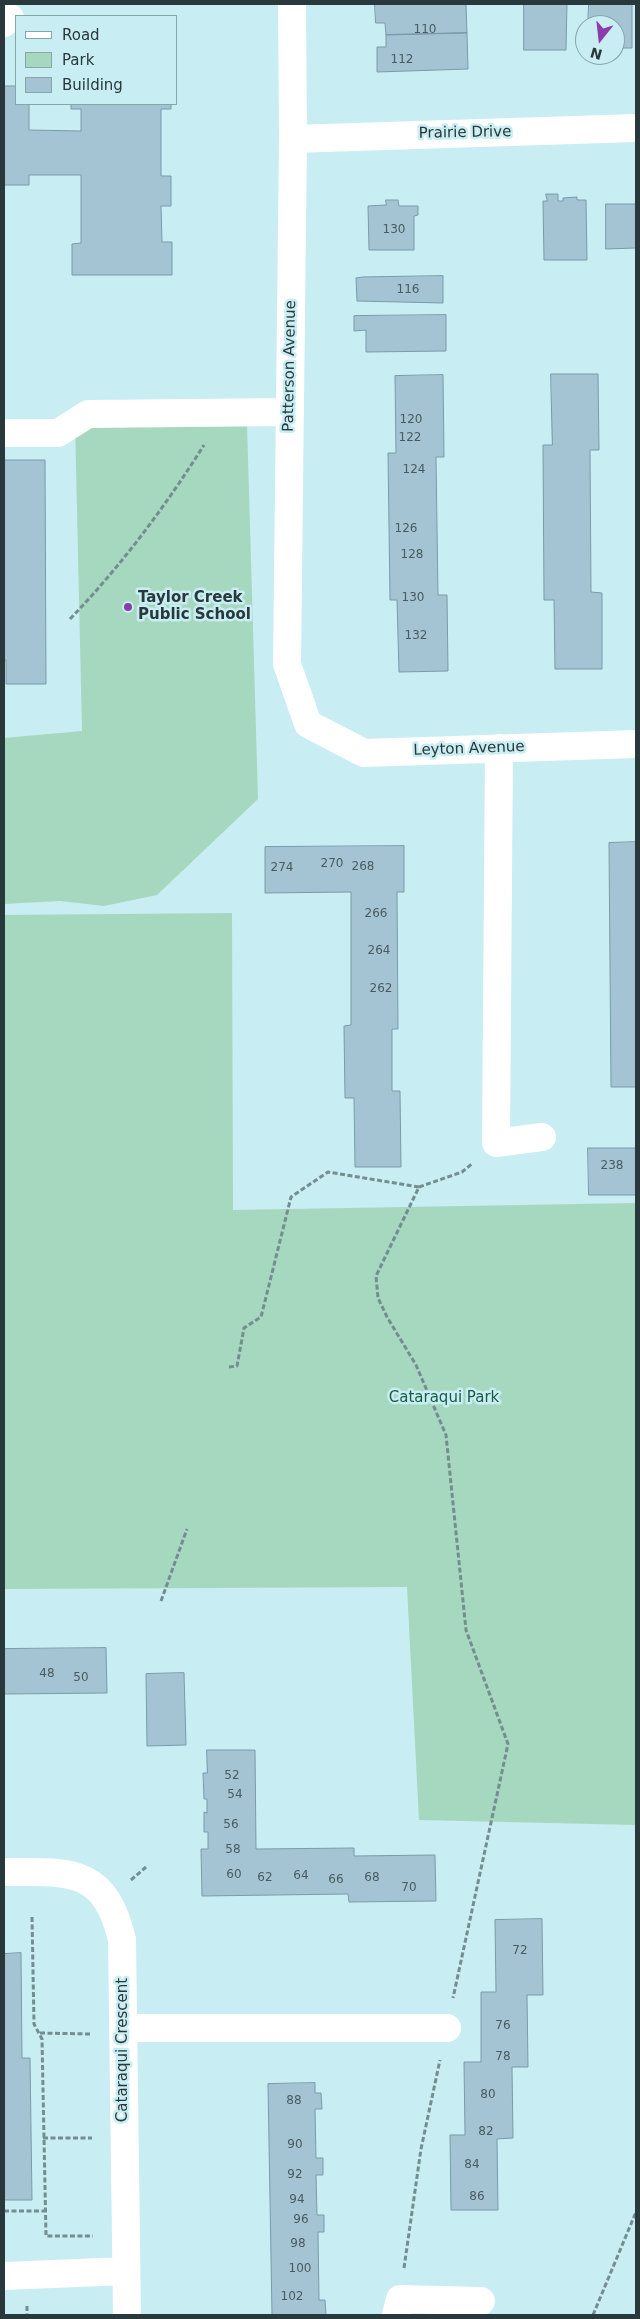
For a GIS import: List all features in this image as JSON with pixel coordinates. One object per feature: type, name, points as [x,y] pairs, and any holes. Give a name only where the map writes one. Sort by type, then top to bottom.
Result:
[{"type":"street","name":"Patterson Avenue","points":[[292,4],[293,139],[287,664],[308,724]]},
{"type":"street","name":"Prairie Drive","points":[[293,139],[636,128]]},
{"type":"street","points":[[4,433],[58,433],[88,414],[289,412]]},
{"type":"street","name":"Leyton Avenue","points":[[308,724],[364,753],[636,744]]},
{"type":"street","points":[[499,748],[496,1144],[542,1137]]},
{"type":"street","name":"Cataraqui Crescent","points":[[4,1872],[62,1872],[82,1878],[94,1885],[109,1901],[116,1915],[122,1940],[127,2315]]},
{"type":"street","points":[[123,2028],[447,2028]]},
{"type":"street","points":[[4,2276],[126,2271]]},
{"type":"street","points":[[398,2307],[481,2301]]},
{"type":"path","points":[[70,619],[96,591],[171,498],[207,439],[218,413]]},
{"type":"path","points":[[229,1368],[237,1366],[244,1328],[261,1317],[290,1197],[328,1172],[419,1186],[462,1172],[496,1144]]},
{"type":"path","points":[[398,2307],[421,2149],[508,1744],[466,1630],[446,1435],[416,1364],[387,1318],[378,1298],[376,1276],[419,1186]]},
{"type":"path","points":[[161,1601],[187,1529]]},
{"type":"path","points":[[125,1885],[146,1867]]},
{"type":"path","points":[[32,1917],[34,2024],[42,2039],[46,2236],[93,2236]]},
{"type":"path","points":[[40,2033],[91,2034]]},
{"type":"path","points":[[44,2138],[92,2138]]},
{"type":"path","points":[[4,2212],[45,2211]]},
{"type":"path","points":[[593,2315],[636,2212]]},
{"type":"green space","name":"Taylor Creek Public School","points":[[75,422],[247,425],[258,799],[157,895],[104,906],[60,901],[4,904],[4,738],[82,731]]},
{"type":"green space","name":"Cataraqui Park","points":[[232,913],[233,1210],[636,1203],[636,1825],[419,1820],[407,1587],[4,1589],[4,915]]},
{"type":"building","points":[[375,4],[466,4],[467,33],[386,35],[385,23],[376,23]]},
{"type":"building","points":[[524,4],[567,4],[566,50],[524,50]]},
{"type":"building","points":[[589,4],[632,4],[632,48],[625,48],[625,15],[588,15]]},
{"type":"building","points":[[467,33],[468,69],[377,72],[377,47],[386,47],[386,35]]},
{"type":"building","points":[[4,86],[15,86],[15,105],[29,105],[29,130],[81,131],[81,109],[71,109],[71,105],[171,105],[171,109],[161,109],[161,176],[171,176],[171,206],[161,206],[162,242],[172,242],[172,275],[72,275],[72,244],[81,243],[81,175],[29,175],[29,185],[4,185]]},
{"type":"building","points":[[546,194],[558,194],[558,201],[563,201],[563,198],[577,197],[577,200],[586,200],[587,260],[544,260],[543,201],[547,201]]},
{"type":"building","points":[[386,200],[398,200],[399,206],[418,206],[418,215],[414,216],[414,250],[369,250],[368,206],[386,205]]},
{"type":"building","points":[[606,204],[636,204],[636,248],[606,249]]},
{"type":"building","points":[[443,276],[443,303],[357,301],[356,278]]},
{"type":"building","points":[[446,315],[446,351],[366,352],[366,330],[354,331],[354,316]]},
{"type":"building","points":[[551,374],[598,374],[599,450],[590,450],[591,592],[602,593],[602,669],[555,669],[554,600],[544,600],[543,445],[552,445]]},
{"type":"building","points":[[443,375],[444,457],[436,457],[438,595],[447,595],[448,671],[399,672],[397,600],[390,600],[388,453],[396,453],[395,376]]},
{"type":"building","points":[[4,460],[45,460],[46,684],[6,684],[6,660],[4,660]]},
{"type":"building","points":[[636,842],[636,1087],[611,1087],[609,843]]},
{"type":"building","points":[[404,846],[404,892],[397,892],[398,1029],[392,1029],[392,1091],[400,1091],[401,1167],[355,1167],[354,1098],[345,1098],[344,1026],[351,1025],[351,892],[265,893],[265,847]]},
{"type":"building","points":[[588,1148],[636,1148],[636,1195],[589,1195]]},
{"type":"building","points":[[106,1648],[107,1693],[4,1694],[4,1649]]},
{"type":"building","points":[[184,1673],[186,1745],[147,1746],[146,1674]]},
{"type":"building","points":[[207,1750],[255,1750],[256,1849],[354,1848],[354,1856],[435,1855],[436,1901],[349,1902],[348,1894],[202,1896],[201,1849],[208,1849],[208,1832],[204,1832],[204,1812],[207,1813],[207,1799],[204,1799],[203,1773],[207,1773]]},
{"type":"building","points":[[542,1919],[543,1995],[527,1995],[528,2067],[512,2067],[513,2138],[497,2139],[498,2210],[451,2210],[450,2135],[465,2135],[464,2062],[481,2062],[481,1992],[496,1992],[495,1920]]},
{"type":"building","points":[[21,1953],[22,2058],[30,2058],[32,2200],[4,2200],[4,1954]]},
{"type":"building","points":[[315,2083],[315,2093],[321,2093],[322,2109],[315,2109],[316,2158],[323,2158],[323,2175],[316,2175],[317,2215],[324,2215],[324,2232],[318,2232],[319,2300],[325,2300],[326,2315],[272,2315],[268,2084]]},
{"type":"place","name":"Taylor Creek Public School","points":[[128,607]]}]
